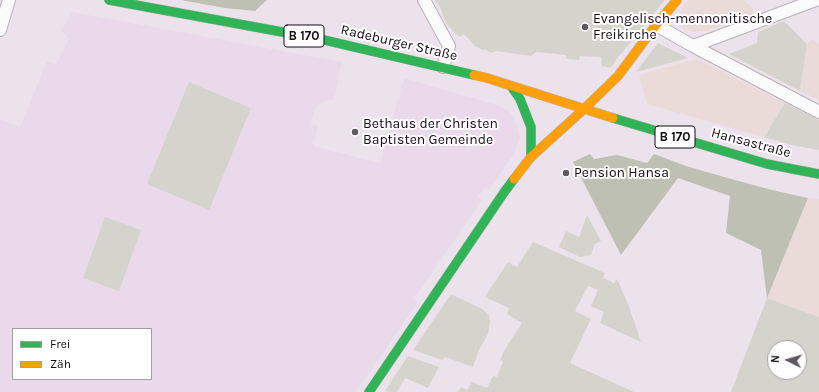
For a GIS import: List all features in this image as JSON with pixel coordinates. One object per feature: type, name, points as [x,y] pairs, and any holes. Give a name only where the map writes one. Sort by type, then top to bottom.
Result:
[{"type":"main road","name":"Radeburger Straße","points":[[109,0],[320,39],[443,67],[512,86],[584,109]]},
{"type":"main road","points":[[369,392],[505,191],[531,158],[618,76],[656,24],[677,0]]},
{"type":"main road","points":[[512,86],[520,99],[531,127],[531,158]]},
{"type":"main road","name":"Hansastraße","points":[[584,109],[767,164],[819,174]]},
{"type":"street","points":[[0,30],[9,0]]},
{"type":"street","points":[[424,0],[449,46],[443,67]]},
{"type":"street","points":[[693,46],[816,0]]},
{"type":"street","points":[[656,24],[693,46],[819,112]]},
{"type":"shaded area","points":[[181,0],[267,0],[255,11],[225,8]]},
{"type":"shaded area","points":[[434,0],[665,0],[609,68],[602,66],[601,57],[580,56],[579,60],[566,59],[566,55],[536,52],[531,56],[496,51],[491,53],[485,49],[483,50],[475,46],[464,34],[460,37],[457,35],[446,23],[440,7]]},
{"type":"shaded area","points":[[688,0],[743,0],[751,6],[755,15],[709,30],[692,32],[685,29],[681,25],[679,19],[682,7]]},
{"type":"shaded area","points":[[72,12],[342,62],[334,100],[323,102],[314,110],[311,124],[318,126],[313,146],[380,163],[404,78],[497,105],[509,111],[519,131],[520,138],[514,154],[489,190],[485,187],[478,197],[482,200],[414,299],[418,302],[356,392],[0,392],[0,119],[20,127],[47,61],[56,64],[69,38],[61,31]]},
{"type":"shaded area","points":[[784,21],[807,44],[800,91],[729,54],[757,43],[758,32]]},
{"type":"shaded area","points":[[812,39],[819,44],[819,100],[800,91],[807,44]]},
{"type":"shaded area","points":[[658,43],[688,58],[636,72]]},
{"type":"shaded area","points":[[697,59],[785,103],[764,137],[647,104],[639,75]]},
{"type":"shaded area","points":[[189,82],[251,108],[209,210],[147,184]]},
{"type":"shaded area","points":[[785,103],[819,120],[819,150],[791,145],[764,137]]},
{"type":"shaded area","points":[[590,154],[594,159],[617,155],[647,163],[654,154],[686,166],[724,177],[808,198],[767,298],[761,250],[726,233],[730,196],[678,178],[621,255],[573,162]]},
{"type":"shaded area","points":[[808,198],[819,199],[819,317],[767,298]]},
{"type":"shaded area","points":[[587,215],[601,241],[595,244],[591,255],[580,257],[559,247],[566,231],[579,237]]},
{"type":"shaded area","points":[[105,217],[141,230],[119,291],[83,278]]},
{"type":"shaded area","points":[[533,242],[605,273],[603,278],[614,283],[617,279],[628,304],[641,342],[600,323],[604,312],[591,306],[598,290],[588,286],[575,311],[591,319],[570,363],[634,392],[458,392],[461,387],[467,390],[472,382],[487,388],[493,376],[497,377],[503,361],[500,360],[505,349],[522,323],[507,314],[509,308],[485,297],[508,262],[517,267]]},
{"type":"shaded area","points":[[451,294],[482,309],[489,315],[490,321],[488,334],[479,350],[473,367],[445,357],[442,360],[413,350]]},
{"type":"shaded area","points":[[767,298],[819,317],[819,392],[731,392]]},
{"type":"shaded area","points":[[408,356],[439,367],[428,388],[405,378],[397,392],[385,391]]},
{"type":"traffic: fast","points":[[109,0],[320,39],[474,75]]},
{"type":"traffic: fast","points":[[511,86],[520,99],[531,127],[531,157]]},
{"type":"traffic: fast","points":[[613,118],[767,164],[819,174]]},
{"type":"traffic: fast","points":[[369,392],[514,179]]},
{"type":"traffic: slow","points":[[514,179],[531,157],[618,76],[656,25],[677,0]]},
{"type":"traffic: slow","points":[[474,75],[613,118]]},
{"type":"place","name":"Evangelisch-mennonitische Freikirche","points":[[585,27]]},
{"type":"place","name":"Bethaus der Christen Baptisten Gemeinde","points":[[355,132]]},
{"type":"place","name":"Pension Hansa","points":[[566,173]]}]
